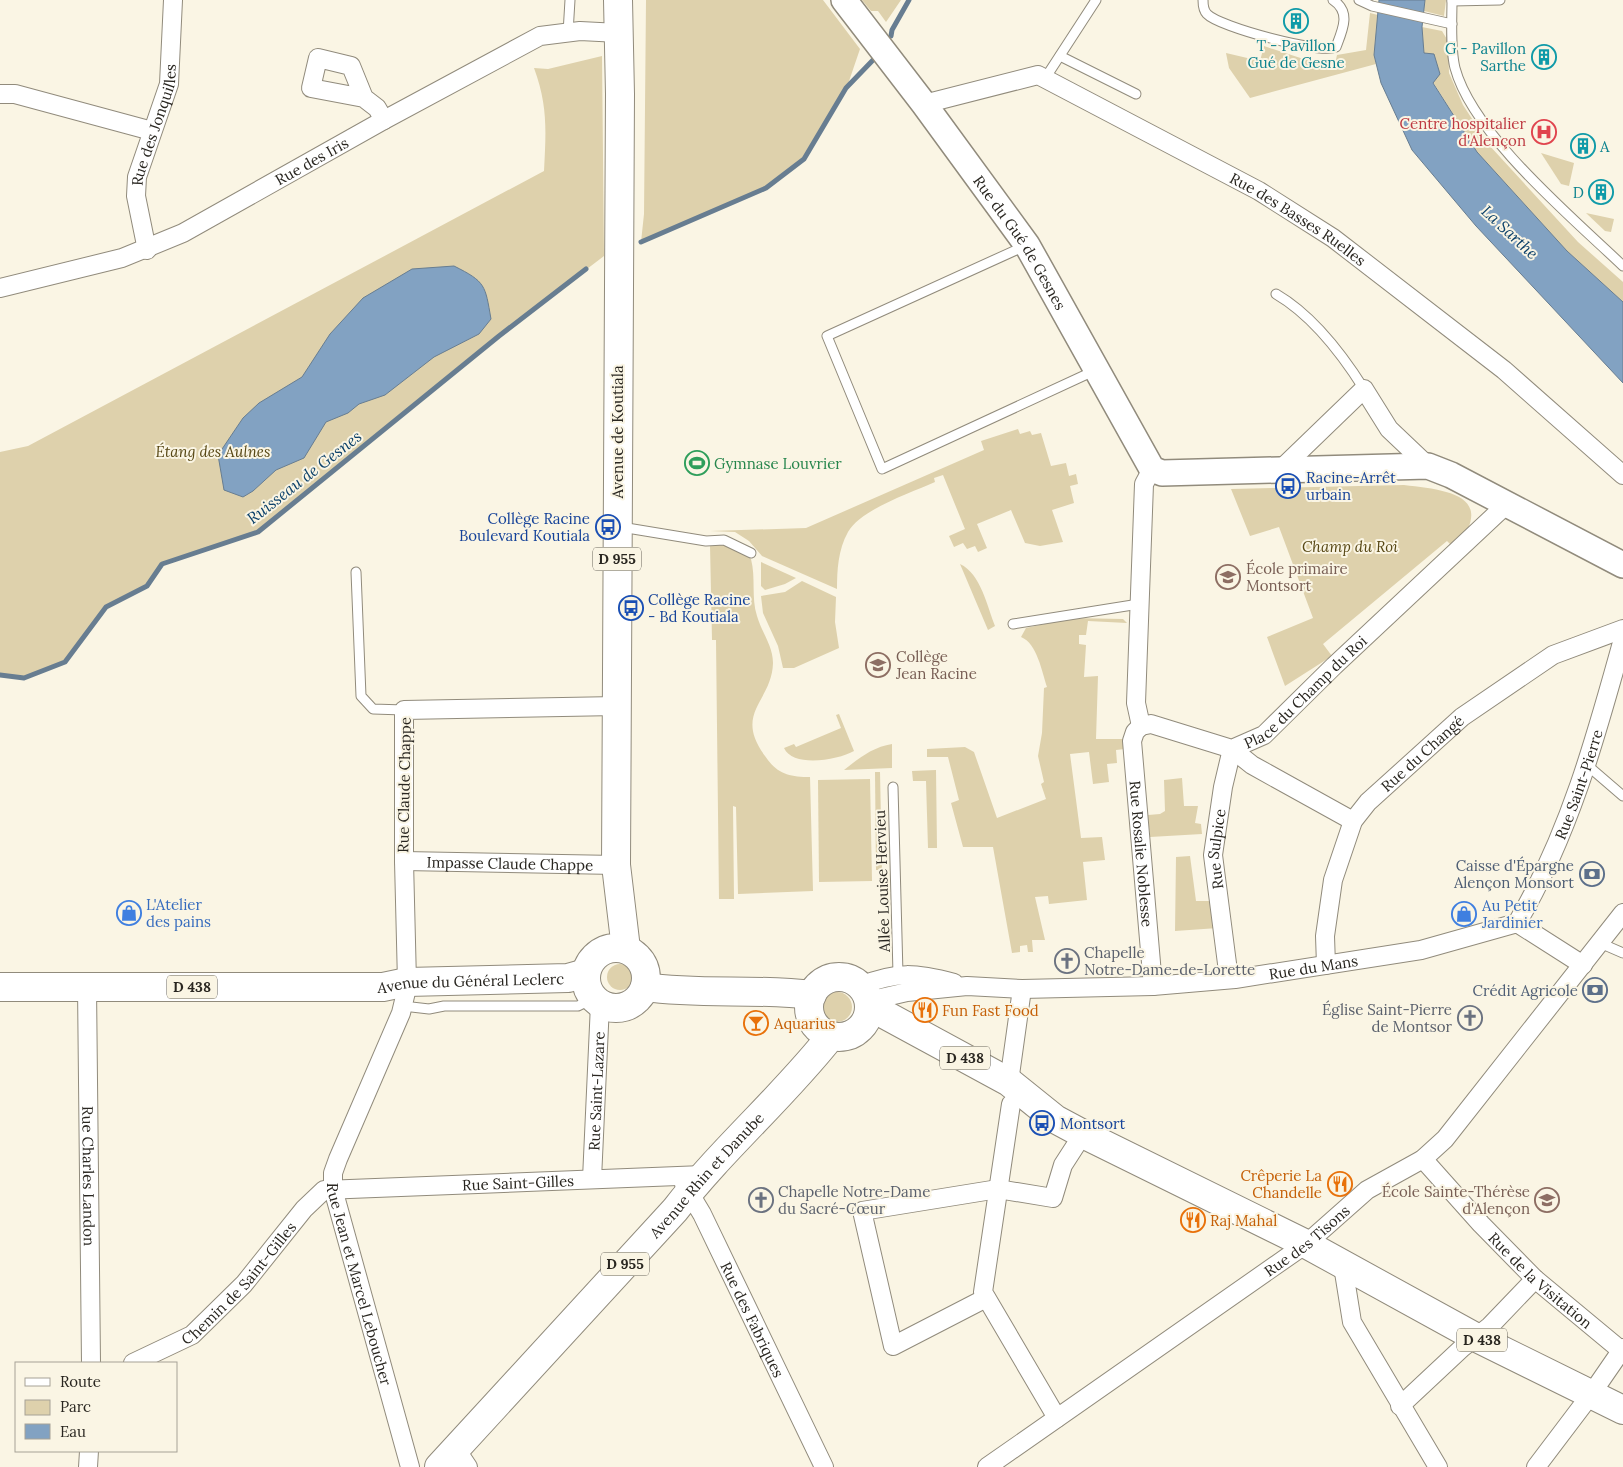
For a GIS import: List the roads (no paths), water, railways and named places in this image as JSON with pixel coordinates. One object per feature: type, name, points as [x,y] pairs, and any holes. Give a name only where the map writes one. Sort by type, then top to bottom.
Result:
[{"type":"main road","name":"Avenue de Koutiala","points":[[614,950],[620,94],[618,0]]},
{"type":"main road","points":[[614,950],[638,958],[643,964],[646,979],[645,987],[635,1002],[626,1006],[609,1007],[592,991],[595,956],[614,950]]},
{"type":"main road","points":[[843,977],[865,1004],[859,1029],[846,1036],[831,1036],[822,1032],[812,1020],[809,1005],[817,987],[833,978],[843,977]]},
{"type":"main road","name":"D 438","points":[[0,987],[400,992]]},
{"type":"main road","points":[[645,987],[672,991],[784,992],[812,995]]},
{"type":"main road","name":"Avenue du Général Leclerc","points":[[400,992],[572,989],[592,991]]},
{"type":"main road","name":"D 438","points":[[865,1004],[1010,1093],[1083,1134],[1306,1244],[1477,1338],[1592,1393],[1623,1410]]},
{"type":"main road","name":"Avenue Rhin et Danube","points":[[454,1461],[675,1210],[690,1181],[811,1062],[831,1036]]},
{"type":"street","name":"Rue des Jonquilles","points":[[147,250],[136,196],[137,177],[169,84],[173,0]]},
{"type":"street","name":"Rue du Gué de Gesnes","points":[[844,0],[924,104],[1027,245],[1152,469]]},
{"type":"street","name":"Rue des Iris","points":[[0,288],[147,250],[183,233],[384,120],[540,36],[568,32],[618,34]]},
{"type":"street","points":[[924,104],[1038,75],[1046,77]]},
{"type":"street","name":"Rue des Basses Ruelles","points":[[1046,77],[1258,192],[1333,238],[1504,370],[1623,475]]},
{"type":"street","points":[[0,94],[15,94],[152,131]]},
{"type":"street","points":[[364,98],[377,108],[384,120]]},
{"type":"street","points":[[1279,472],[1364,389],[1389,429],[1428,466],[1451,475],[1623,565]]},
{"type":"street","points":[[1141,726],[1136,703],[1144,484],[1152,469],[1162,473],[1279,472],[1428,466]]},
{"type":"street","name":"Place du Champ du Roi","points":[[1141,726],[1151,724],[1232,749],[1264,735],[1334,666],[1507,504]]},
{"type":"street","name":"Rue du Changé","points":[[1352,821],[1368,802],[1462,717],[1553,655],[1623,629]]},
{"type":"street","name":"Rue Saint-Pierre","points":[[1517,923],[1536,891],[1587,765],[1623,639]]},
{"type":"street","name":"Rue Claude Chappe","points":[[400,992],[404,861],[404,710],[617,706]]},
{"type":"street","name":"Rue Rosalie Noblesse","points":[[1141,726],[1135,732],[1132,741],[1153,986]]},
{"type":"street","points":[[1232,749],[1252,765],[1352,821],[1332,880],[1324,936],[1326,965]]},
{"type":"street","name":"Rue Sulpice","points":[[1229,979],[1213,855],[1223,787],[1232,749]]},
{"type":"street","name":"Impasse Claude Chappe","points":[[404,861],[616,865]]},
{"type":"street","points":[[1600,943],[1623,913]]},
{"type":"street","points":[[1517,923],[1583,965]]},
{"type":"street","name":"Rue du Mans","points":[[865,1004],[907,992],[967,986],[1022,989],[1153,986],[1229,979],[1421,950],[1517,923]]},
{"type":"street","name":"Rue des Tisons","points":[[987,1467],[1306,1244],[1367,1190],[1423,1159],[1445,1139],[1600,943]]},
{"type":"street","name":"Rue du Mans","points":[[865,1004],[884,976],[922,974],[967,986]]},
{"type":"street","name":"Rue Charles Landon","points":[[87,987],[91,1362]]},
{"type":"street","points":[[1022,989],[998,1189],[983,1292],[1057,1418]]},
{"type":"street","name":"Rue Saint-Lazare","points":[[592,991],[592,1179]]},
{"type":"street","name":"Rue Jean et Marcel Leboucher","points":[[400,992],[333,1173],[333,1189],[410,1467]]},
{"type":"street","points":[[986,1298],[893,1346],[862,1211],[998,1189],[1053,1198],[1064,1165],[1083,1134]]},
{"type":"street","name":"Rue de la Visitation","points":[[1423,1159],[1481,1224],[1535,1280],[1622,1350]]},
{"type":"street","name":"Rue Saint-Gilles","points":[[333,1189],[592,1179],[690,1181]]},
{"type":"street","name":"Rue des Fabriques","points":[[690,1181],[824,1467]]},
{"type":"street","name":"Chemin de Saint-Gilles","points":[[135,1362],[192,1335],[244,1284],[304,1208],[324,1190],[333,1189]]},
{"type":"street","points":[[1343,1266],[1352,1322],[1400,1406],[1438,1467]]},
{"type":"street","points":[[1400,1406],[1462,1348],[1477,1338],[1535,1280]]},
{"type":"street","points":[[1536,1467],[1622,1350]]},
{"type":"street","points":[[88,1467],[89,1452]]},
{"type":"lane","points":[[568,32],[570,0]]},
{"type":"lane","points":[[1046,77],[1096,0]]},
{"type":"lane","points":[[1203,0],[1202,5],[1207,14],[1222,23],[1307,47],[1330,50],[1336,47],[1345,13],[1341,5],[1333,0]]},
{"type":"lane","points":[[1359,0],[1372,6],[1452,24]]},
{"type":"lane","points":[[1500,0],[1452,0],[1454,66],[1470,103],[1502,147],[1623,266]]},
{"type":"lane","points":[[1060,56],[1136,94]]},
{"type":"lane","points":[[1027,245],[827,336],[882,468],[1096,370]]},
{"type":"lane","points":[[1276,294],[1296,306],[1351,369],[1364,389]]},
{"type":"lane","points":[[617,526],[706,541],[724,540],[751,553]]},
{"type":"lane","points":[[356,572],[361,696],[373,709],[404,710]]},
{"type":"lane","points":[[1013,624],[1140,604]]},
{"type":"lane","points":[[1587,765],[1623,796]]},
{"type":"lane","name":"Allée Louise Hervieu","points":[[893,787],[898,974]]},
{"type":"lane","points":[[1600,943],[1623,952]]},
{"type":"water","name":"La Sarthe","points":[[1379,0],[1425,0],[1422,27],[1424,53],[1434,54],[1440,74],[1433,83],[1477,152],[1567,251],[1623,302],[1623,383],[1476,226],[1412,150],[1381,83],[1374,55]]},
{"type":"water","name":"Étang des Aulnes","points":[[454,266],[478,281],[485,292],[491,319],[479,334],[434,357],[385,395],[359,404],[348,413],[326,422],[304,458],[276,470],[253,491],[243,497],[224,490],[218,455],[243,418],[259,403],[302,377],[330,334],[363,298],[412,269]]},
{"type":"waterway","name":"Ruisseau de Gesnes","points":[[891,36],[892,30],[909,0]]},
{"type":"waterway","name":"Ruisseau de Gesnes","points":[[641,242],[766,188],[804,159],[846,88],[874,59]]},
{"type":"waterway","name":"Ruisseau de Gesnes","points":[[0,675],[24,678],[65,662],[106,607],[147,586],[162,564],[258,532],[499,336],[586,269]]},
{"type":"place","name":"T - Pavillon Gué de Gesne","points":[[1296,21]]},
{"type":"place","name":"G - Pavillon Sarthe","points":[[1544,57]]},
{"type":"place","name":"Centre hospitalier d'Alençon","points":[[1544,132]]},
{"type":"place","name":"A","points":[[1583,146]]},
{"type":"place","name":"D","points":[[1601,192]]},
{"type":"place","name":"Gymnase Louvrier","points":[[697,463]]},
{"type":"place","name":"Racine-Arrêt urbain","points":[[1288,486]]},
{"type":"place","name":"Collège Racine Boulevard Koutiala","points":[[608,527]]},
{"type":"place","name":"École primaire Montsort","points":[[1228,577]]},
{"type":"place","name":"Collège Racine - Bd Koutiala","points":[[631,608]]},
{"type":"place","name":"Collège Jean Racine","points":[[878,665]]},
{"type":"place","name":"Caisse d'Épargne Alençon Monsort","points":[[1592,874]]},
{"type":"place","name":"L'Atelier des pains","points":[[129,913]]},
{"type":"place","name":"Au Petit Jardinier","points":[[1464,914]]},
{"type":"place","name":"Chapelle Notre-Dame-de-Lorette","points":[[1067,961]]},
{"type":"place","name":"Crédit Agricole","points":[[1595,990]]},
{"type":"place","name":"Fun Fast Food","points":[[925,1010]]},
{"type":"place","name":"Église Saint-Pierre de Montsor","points":[[1470,1018]]},
{"type":"place","name":"Aquarius","points":[[756,1023]]},
{"type":"place","name":"Montsort","points":[[1042,1123]]},
{"type":"place","name":"Crêperie La Chandelle","points":[[1340,1184]]},
{"type":"place","name":"Chapelle Notre-Dame du Sacré-Cœur","points":[[761,1200]]},
{"type":"place","name":"École Sainte-Thérèse d'Alençon","points":[[1547,1200]]},
{"type":"place","name":"Raj Mahal","points":[[1193,1220]]},
{"type":"park label","name":"Champ du Roi","points":[[1350,546]]}]
